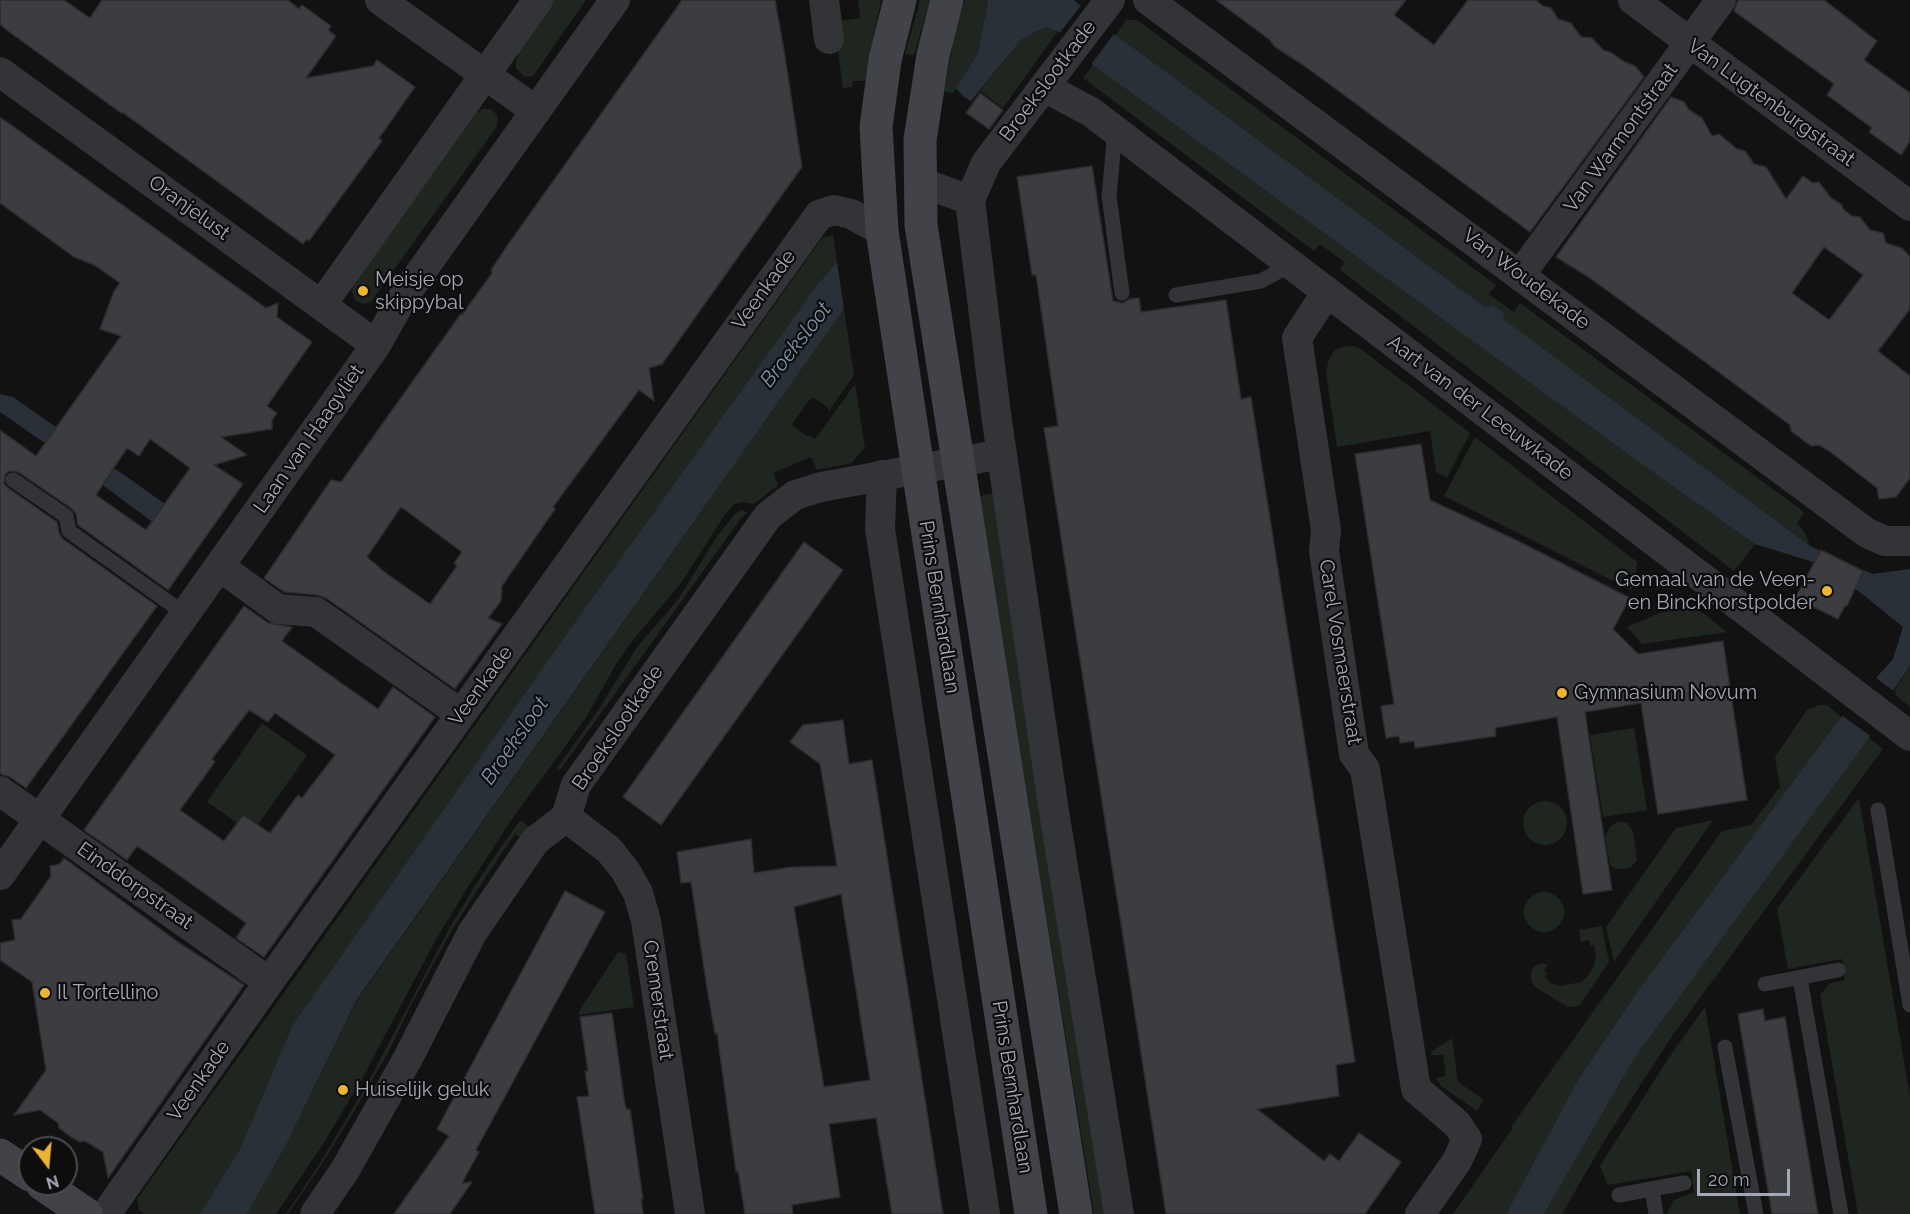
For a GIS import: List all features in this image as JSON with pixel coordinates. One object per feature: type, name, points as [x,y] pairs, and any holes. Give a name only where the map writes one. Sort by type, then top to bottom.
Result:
[{"type":"main road","name":"Prins Bernhardlaan","points":[[900,0],[885,60],[876,126],[882,231],[1031,1214]]},
{"type":"main road","name":"Prins Bernhardlaan","points":[[947,0],[933,55],[920,140],[921,225],[1076,1214]]},
{"type":"main road","points":[[0,1155],[18,1167]]},
{"type":"main road","points":[[60,1196],[86,1214]]},
{"type":"street","points":[[380,0],[536,111]]},
{"type":"street","points":[[322,304],[538,0]]},
{"type":"street","name":"Laan van Haagvliet","points":[[0,875],[376,345],[404,297],[615,0]]},
{"type":"street","points":[[824,0],[829,39]]},
{"type":"street","name":"Van Woudekade","points":[[1148,0],[1867,532],[1885,540],[1910,541]]},
{"type":"street","name":"Van Lugtenburgstraat","points":[[1633,0],[1910,206]]},
{"type":"street","name":"Van Warmontstraat","points":[[1520,275],[1720,0]]},
{"type":"street","name":"Broekslootkade","points":[[970,200],[986,163],[1108,2]]},
{"type":"street","name":"Oranjelust","points":[[0,72],[376,345]]},
{"type":"street","name":"Aart van der Leeuwkade","points":[[1044,87],[1091,112],[1904,731]]},
{"type":"street","points":[[920,182],[970,200],[1002,454],[1053,805],[1119,1214]]},
{"type":"street","name":"Veenkade","points":[[106,1214],[269,982],[819,215],[834,210],[851,214],[882,231]]},
{"type":"street","name":"Carel Vosmaerstraat","points":[[1327,292],[1297,338],[1326,530],[1324,551],[1354,754],[1365,770],[1416,1089],[1457,1124],[1467,1139],[1457,1161],[1420,1214]]},
{"type":"street","name":"Broekslootkade","points":[[566,817],[576,785],[768,516],[795,495],[917,468],[1002,454]]},
{"type":"street","points":[[882,475],[880,529],[985,1214]]},
{"type":"street","points":[[219,566],[278,609],[316,612],[461,714]]},
{"type":"street","name":"Einddorpstraat","points":[[0,791],[269,982]]},
{"type":"street","points":[[315,1214],[345,1170],[403,1069],[472,933],[535,841],[566,817]]},
{"type":"street","name":"Cremerstraat","points":[[566,817],[609,850],[638,892],[646,921],[690,1214]]},
{"type":"lane","points":[[1115,130],[1109,196],[1122,293]]},
{"type":"lane","points":[[1176,295],[1261,281],[1292,264]]},
{"type":"lane","points":[[14,480],[66,516],[69,531],[185,614]]},
{"type":"lane","points":[[1878,810],[1910,1005]]},
{"type":"lane","points":[[1765,984],[1838,970]]},
{"type":"lane","points":[[1800,978],[1841,1214]]},
{"type":"lane","points":[[1725,1047],[1756,1214]]},
{"type":"lane","points":[[1619,1195],[1684,1183]]},
{"type":"lane","points":[[1652,1189],[1656,1214]]},
{"type":"shaded area","points":[[550,0],[586,0],[533,76],[525,77],[516,68],[518,55],[513,52]]},
{"type":"shaded area","points":[[858,0],[881,0],[865,81],[853,81],[852,87],[843,88],[838,51],[842,39],[840,21],[860,18]]},
{"type":"shaded area","points":[[920,0],[930,0],[914,55],[905,54]]},
{"type":"shaded area","points":[[965,0],[988,0],[978,53],[953,93],[944,92],[954,37]]},
{"type":"shaded area","points":[[1126,20],[1137,20],[1496,285],[1489,294],[1514,312],[1520,303],[1804,512],[1797,523],[1805,533],[1810,546],[1502,319],[1492,305],[1485,307],[1116,35]]},
{"type":"shaded area","points":[[1047,28],[1058,31],[1003,108],[980,91],[1021,40],[1036,31]]},
{"type":"shaded area","points":[[1093,65],[1755,544],[1734,571],[1340,270],[1344,262],[1320,244],[1314,251],[1083,78]]},
{"type":"shaded area","points":[[472,108],[477,112],[491,109],[498,116],[497,126],[371,302],[363,304],[355,300],[351,290],[355,282]]},
{"type":"shaded area","points":[[833,235],[837,262],[817,285],[570,629],[292,1026],[241,1147],[200,1214],[145,1214],[139,1210],[137,1199],[822,238]]},
{"type":"shaded area","points":[[844,309],[854,375],[829,411],[814,398],[810,399],[793,426],[815,439],[855,384],[865,447],[852,463],[817,470],[811,457],[773,473],[778,485],[754,504],[743,502],[734,504],[724,516],[681,583],[633,640],[615,666],[585,719],[510,822],[466,890],[435,941],[362,1079],[323,1144],[276,1214],[247,1214],[286,1145],[356,1002]]},
{"type":"shaded area","points":[[1353,346],[1361,349],[1470,433],[1447,478],[1436,472],[1430,431],[1337,447],[1326,374],[1328,362],[1334,351],[1342,347]]},
{"type":"shaded area","points":[[1475,437],[1637,562],[1631,590],[1444,496]]},
{"type":"shaded area","points":[[994,493],[1105,1214],[1094,1214],[979,496]]},
{"type":"shaded area","points":[[741,510],[748,513],[742,517],[560,770],[557,768],[599,709],[637,647],[677,601],[718,535]]},
{"type":"shaded area","points":[[1699,610],[1727,632],[1642,644],[1627,627],[1662,612]]},
{"type":"shaded area","points":[[1910,666],[1910,707],[1893,693]]},
{"type":"shaded area","points":[[1819,705],[1827,705],[1841,717],[1638,991],[1579,1078],[1506,1214],[1453,1214],[1512,1129],[1511,1127],[1722,831],[1751,825],[1780,787],[1775,757],[1807,710]]},
{"type":"shaded area","points":[[262,723],[307,755],[252,833],[207,802]]},
{"type":"shaded area","points":[[1634,728],[1647,810],[1603,817],[1590,735]]},
{"type":"shaded area","points":[[1869,738],[1883,749],[1672,1036],[1603,1143],[1562,1214],[1544,1214],[1634,1059]]},
{"type":"shaded area","points":[[1859,798],[1910,1097],[1910,1214],[1858,1214],[1820,995],[1830,983],[1845,980],[1842,959],[1788,969],[1777,909]]},
{"type":"shaded area","points":[[1545,801],[1560,808],[1567,823],[1560,838],[1545,845],[1530,838],[1523,823],[1530,808]]},
{"type":"shaded area","points":[[520,820],[533,829],[525,840],[515,834],[485,878],[452,930],[388,1053],[349,1120],[322,1164],[286,1214],[320,1163],[367,1084],[450,927],[481,876]]},
{"type":"shaded area","points":[[1713,820],[1614,962],[1606,927],[1676,828]]},
{"type":"shaded area","points":[[1618,821],[1627,823],[1633,831],[1637,860],[1625,869],[1616,869],[1610,865],[1605,836],[1610,827]]},
{"type":"shaded area","points":[[1544,892],[1552,893],[1558,898],[1563,904],[1563,920],[1558,926],[1552,931],[1544,932],[1536,931],[1530,926],[1525,920],[1524,912],[1525,904],[1530,898],[1536,893]]},
{"type":"shaded area","points":[[1602,926],[1609,962],[1579,1006],[1568,1007],[1535,987],[1531,981],[1531,973],[1533,967],[1539,964],[1548,964],[1544,970],[1548,973],[1545,977],[1551,983],[1560,986],[1581,982],[1589,975],[1596,954],[1594,945],[1591,946],[1589,940],[1581,942],[1579,930]]},
{"type":"shaded area","points":[[618,952],[626,954],[634,1007],[579,1015],[579,1011]]},
{"type":"shaded area","points":[[1705,1007],[1740,1214],[1667,1214],[1674,1200],[1694,1192],[1691,1171],[1608,1185],[1600,1166],[1668,1059]]},
{"type":"shaded area","points":[[1452,1038],[1458,1082],[1484,1100],[1477,1111],[1441,1086],[1436,1078],[1446,1076],[1443,1055],[1431,1055],[1431,1052]]},
{"type":"water","points":[[988,0],[1074,0],[1116,35],[1485,307],[1492,305],[1504,313],[1503,319],[1810,546],[1872,574],[1910,569],[1910,666],[1894,689],[1869,738],[1634,1059],[1544,1214],[1506,1214],[1579,1078],[1638,991],[1841,717],[1893,659],[1903,627],[1861,593],[1816,563],[1755,544],[1661,478],[1093,65],[1058,31],[1047,28],[1036,31],[1021,40],[971,101],[964,97],[956,88],[978,53]]},
{"type":"water","name":"Broeksloot","points":[[837,262],[844,309],[356,1001],[286,1145],[247,1214],[200,1214],[241,1147],[292,1026],[570,629],[817,285]]},
{"type":"water","points":[[0,394],[13,397],[188,520],[174,538],[0,412]]},
{"type":"pier","points":[[1082,4],[1116,31],[1090,66],[1058,35]]},
{"type":"pier","points":[[1875,677],[1896,693],[1873,738],[1840,714]]},
{"type":"building","points":[[0,0],[64,0],[90,18],[102,0],[288,0],[299,9],[302,5],[331,26],[328,30],[336,36],[306,78],[373,66],[377,60],[415,87],[379,138],[382,141],[309,241],[307,239],[303,244],[8,31],[0,24]]},
{"type":"building","points":[[682,0],[775,0],[802,167],[662,364],[649,368],[654,401],[639,390],[553,507],[555,509],[502,586],[501,601],[488,618],[502,624],[455,689],[326,598],[284,592],[264,578],[331,480],[341,482],[492,273],[491,270]],"holes":[[[401,507],[462,552],[454,563],[457,566],[430,604],[367,557]]]},
{"type":"building","points":[[1216,0],[1406,0],[1394,15],[1434,45],[1468,0],[1536,0],[1543,6],[1551,8],[1558,19],[1571,23],[1581,37],[1592,38],[1603,50],[1635,66],[1644,77],[1530,232],[1306,67],[1274,46],[1270,40]]},
{"type":"building","points":[[1738,0],[1824,0],[1877,41],[1864,60],[1910,93],[1910,141],[1901,155],[1869,132],[1872,128],[1827,95],[1834,84],[1734,11]]},
{"type":"building","points":[[980,93],[1003,110],[989,129],[966,113]]},
{"type":"building","points":[[1671,97],[1684,102],[1689,110],[1702,118],[1712,136],[1719,134],[1737,149],[1745,151],[1754,164],[1766,167],[1786,199],[1803,176],[1813,183],[1819,182],[1831,198],[1842,205],[1843,209],[1852,216],[1860,217],[1870,230],[1883,233],[1886,243],[1902,248],[1910,257],[1910,309],[1878,351],[1910,376],[1910,478],[1896,497],[1879,499],[1877,488],[1829,451],[1819,445],[1811,446],[1791,431],[1790,425],[1590,278],[1556,257]],"holes":[[[1824,247],[1863,275],[1829,320],[1792,293]]]},
{"type":"building","points":[[0,117],[266,308],[278,303],[277,317],[312,342],[267,406],[277,413],[272,420],[272,429],[221,437],[247,455],[214,465],[243,484],[168,590],[78,525],[76,514],[71,508],[18,472],[9,471],[5,475],[4,484],[8,488],[57,522],[63,539],[157,606],[26,788],[10,777],[0,774],[0,430],[36,456],[121,336],[100,329],[114,291],[120,283],[94,265],[74,257],[0,203]],"holes":[[[150,439],[190,468],[146,530],[96,495],[127,448],[139,456]]]},
{"type":"building","points":[[1092,166],[1113,301],[1123,303],[1129,299],[1139,298],[1141,312],[1226,300],[1241,399],[1251,397],[1355,1062],[1336,1065],[1339,1096],[1257,1109],[1324,1161],[1330,1154],[1339,1161],[1359,1133],[1401,1162],[1365,1214],[1166,1214],[1044,428],[1058,426],[1036,275],[1032,275],[1017,177]]},
{"type":"building","points":[[1421,444],[1430,500],[1516,540],[1630,598],[1613,629],[1638,654],[1723,641],[1747,800],[1658,814],[1641,703],[1585,712],[1612,890],[1583,894],[1557,717],[1495,728],[1496,736],[1415,748],[1414,741],[1400,743],[1399,736],[1386,738],[1381,706],[1394,704],[1355,454]]},
{"type":"building","points":[[804,542],[843,570],[661,825],[623,797]]},
{"type":"building","name":"Gemaal van de Veen- en Binckhorstpolder","points":[[1821,550],[1863,571],[1847,606],[1838,619],[1795,598]]},
{"type":"building","points":[[244,606],[268,623],[292,627],[282,641],[378,709],[393,687],[435,717],[264,957],[236,938],[246,923],[159,861],[137,846],[127,860],[84,830]],"holes":[[[249,710],[268,722],[275,713],[335,755],[302,798],[298,795],[270,833],[243,815],[224,841],[180,810],[215,762],[212,759]]]},
{"type":"building","points":[[843,720],[849,764],[872,760],[943,1214],[892,1214],[876,1118],[829,1124],[840,1197],[792,1205],[793,1214],[745,1214],[738,1171],[736,1172],[717,1033],[715,1034],[691,882],[681,883],[677,852],[751,839],[754,873],[792,867],[837,866],[820,764],[790,742],[803,725]],"holes":[[[841,894],[870,1080],[824,1087],[794,907]]]},
{"type":"building","points":[[64,858],[178,942],[244,985],[108,1178],[103,1152],[85,1141],[78,1141],[78,1136],[70,1136],[59,1128],[58,1123],[40,1110],[14,1115],[46,1070],[32,982],[0,960],[0,943],[15,940],[12,920],[21,919],[51,876],[50,866],[60,864]]},
{"type":"building","points":[[565,891],[605,912],[476,1150],[479,1152],[462,1183],[472,1182],[450,1214],[394,1214],[449,1136],[437,1129]]},
{"type":"building","points":[[1763,1009],[1765,1021],[1785,1017],[1818,1214],[1772,1214],[1738,1014]]},
{"type":"building","points":[[612,1013],[625,1105],[627,1110],[630,1109],[643,1199],[641,1199],[643,1214],[595,1214],[577,1097],[589,1096],[585,1071],[588,1071],[580,1017]]},
{"type":"place","name":"Meisje op skippybal","points":[[363,291]]},
{"type":"place","name":"Gemaal van de Veen- en Binckhorstpolder","points":[[1827,591]]},
{"type":"place","name":"Gymnasium Novum","points":[[1562,693]]},
{"type":"place","name":"Il Tortellino","points":[[45,993]]},
{"type":"place","name":"Huiselijk geluk","points":[[343,1090]]}]
